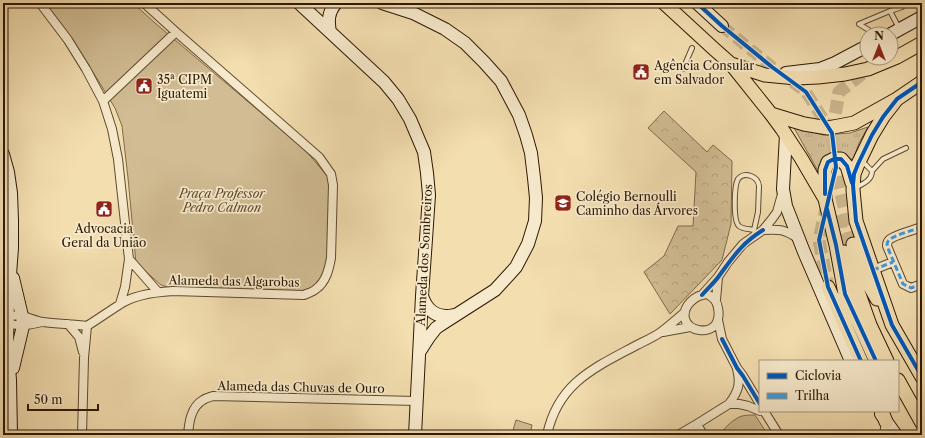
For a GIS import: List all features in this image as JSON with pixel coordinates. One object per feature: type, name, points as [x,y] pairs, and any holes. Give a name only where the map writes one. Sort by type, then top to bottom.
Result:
[{"type":"main road","points":[[664,3],[731,64],[786,135],[825,200]]},
{"type":"main road","points":[[731,64],[765,75],[796,78],[818,78],[868,69],[897,57],[917,46]]},
{"type":"main road","points":[[771,114],[804,124],[828,128],[854,123],[897,99],[922,82]]},
{"type":"main road","points":[[892,325],[856,221],[853,187],[854,174],[875,129],[897,99]]},
{"type":"main road","points":[[853,187],[847,166],[841,160],[834,159],[828,162],[825,170],[825,200],[836,245],[845,294],[876,360]]},
{"type":"main road","points":[[887,360],[870,325],[847,245],[922,377]]},
{"type":"main road","points":[[828,287],[862,360]]},
{"type":"main road","points":[[899,382],[922,424]]},
{"type":"main road","points":[[899,399],[922,424]]},
{"type":"street","points":[[40,3],[68,40],[86,69],[103,101],[112,129],[118,159],[129,259],[125,287],[120,304]]},
{"type":"street","name":"Alameda das Algarobas","points":[[87,326],[120,304],[144,295],[158,292],[173,291],[304,295],[316,290],[324,280],[328,274],[331,258],[333,185],[331,174],[319,157],[144,3]]},
{"type":"street","name":"Alameda dos Sombreiros","points":[[299,3],[384,82],[398,99],[410,119],[424,152],[428,173],[429,195],[415,435]]},
{"type":"street","points":[[330,32],[328,23],[329,14],[336,3]]},
{"type":"street","points":[[382,3],[413,13],[446,29],[465,43],[501,81],[519,115],[528,141],[534,178],[536,198],[535,221],[528,244],[516,267],[495,290],[436,328],[419,353]]},
{"type":"street","points":[[698,3],[722,26]]},
{"type":"street","points":[[899,30],[922,17]]},
{"type":"street","points":[[103,101],[176,32]]},
{"type":"street","points":[[765,75],[820,69],[859,50]]},
{"type":"street","points":[[786,135],[783,189],[786,206],[851,360]]},
{"type":"street","points":[[3,154],[8,172],[11,193],[12,220],[11,268],[7,320],[11,435]]},
{"type":"street","points":[[702,295],[718,277],[736,251],[772,219],[776,212],[783,189]]},
{"type":"street","points":[[922,227],[895,236],[887,242],[893,262],[903,284],[910,288],[922,284]]},
{"type":"street","points":[[757,231],[777,229],[784,230],[799,239]]},
{"type":"street","points":[[129,259],[158,292]]},
{"type":"street","points":[[873,270],[893,262]]},
{"type":"street","points":[[10,380],[22,321],[11,268]]},
{"type":"street","points":[[705,330],[716,325],[718,320],[719,313],[716,300],[718,277]]},
{"type":"street","points":[[690,327],[685,318],[685,312],[691,302],[696,297],[707,294],[716,300]]},
{"type":"street","points":[[422,296],[425,304],[431,311],[439,315],[448,316],[457,314]]},
{"type":"street","points":[[547,435],[556,406],[570,388],[584,375],[608,360],[660,332],[685,312]]},
{"type":"street","points":[[7,320],[14,325],[22,321],[87,326],[84,358],[82,435]]},
{"type":"street","points":[[718,320],[722,339],[737,368],[759,402]]},
{"type":"street","points":[[68,324],[79,337],[84,358]]},
{"type":"street","points":[[660,332],[690,327],[705,330],[722,339]]},
{"type":"street","points":[[678,435],[729,404],[736,395],[738,387],[739,377],[737,368]]},
{"type":"street","name":"Alameda das Chuvas de Ouro","points":[[188,435],[189,421],[194,408],[202,400],[213,396],[416,401]]},
{"type":"street","points":[[729,404],[739,404],[759,410]]},
{"type":"street","points":[[763,412],[779,435]]},
{"type":"street","points":[[883,415],[884,435]]},
{"type":"street","points":[[883,415],[896,435]]},
{"type":"street","points":[[697,424],[703,435]]},
{"type":"lane","points":[[862,26],[859,24],[902,7],[904,3]]},
{"type":"lane","points":[[890,12],[894,26]]},
{"type":"lane","points":[[683,69],[692,48]]},
{"type":"lane","points":[[853,187],[865,183],[870,179],[872,172],[883,159],[906,148]]},
{"type":"lane","points":[[860,159],[870,168],[872,172]]},
{"type":"lane","points":[[742,176],[753,177],[759,182],[757,231],[741,227],[736,221],[736,191],[738,179],[742,176]]},
{"type":"green space","name":"Praça Professor Pedro Calmon","points":[[44,3],[133,3],[305,150],[329,178],[328,269],[321,281],[308,291],[175,290],[161,285],[136,263],[122,126],[115,108],[93,72]]},
{"type":"green space","points":[[664,111],[707,152],[713,145],[732,161],[731,224],[722,260],[670,314],[644,272],[664,256],[678,226],[693,226],[696,172],[648,128]]},
{"type":"green space","points":[[793,126],[823,135],[850,133],[868,127],[859,143],[853,160],[835,152],[823,159],[818,171]]},
{"type":"green space","points":[[755,415],[768,435],[721,435],[727,426],[739,417]]},
{"type":"green space","points":[[516,420],[532,425],[530,435],[512,434]]},
{"type":"tunnel","points":[[722,26],[772,67],[806,92],[832,133]]},
{"type":"tunnel","points":[[853,244],[837,177],[832,133],[839,92],[868,69]]},
{"type":"tunnel","points":[[827,204],[819,240],[828,287]]},
{"type":"tunnel","points":[[840,215],[842,247]]},
{"type":"marked path","points":[[922,227],[900,234],[892,238],[887,243],[903,284],[911,288],[922,284]]},
{"type":"marked path","points":[[873,270],[893,262]]},
{"type":"cycle path","points":[[697,3],[722,26],[772,67],[806,92],[832,133],[836,167],[819,240],[828,287],[861,360]]},
{"type":"cycle path","points":[[922,82],[897,99],[883,117],[872,135],[858,164],[854,174],[853,185],[856,221],[892,325],[922,377]]},
{"type":"cycle path","points":[[825,194],[825,170],[828,162],[834,159],[841,159],[847,166],[852,183]]},
{"type":"cycle path","points":[[827,209],[836,245],[845,294],[876,360]]},
{"type":"cycle path","points":[[702,295],[717,279],[738,251],[749,240],[763,230]]},
{"type":"cycle path","points":[[722,339],[737,368],[759,402]]},
{"type":"place","name":"Agência Consular em Salvador","points":[[641,72]]},
{"type":"place","name":"35ª CIPM Iguatemi","points":[[144,86]]},
{"type":"place","name":"Colégio Bernoulli Caminho das Árvores","points":[[563,203]]},
{"type":"place","name":"Advocacia Geral da União","points":[[104,209]]}]
